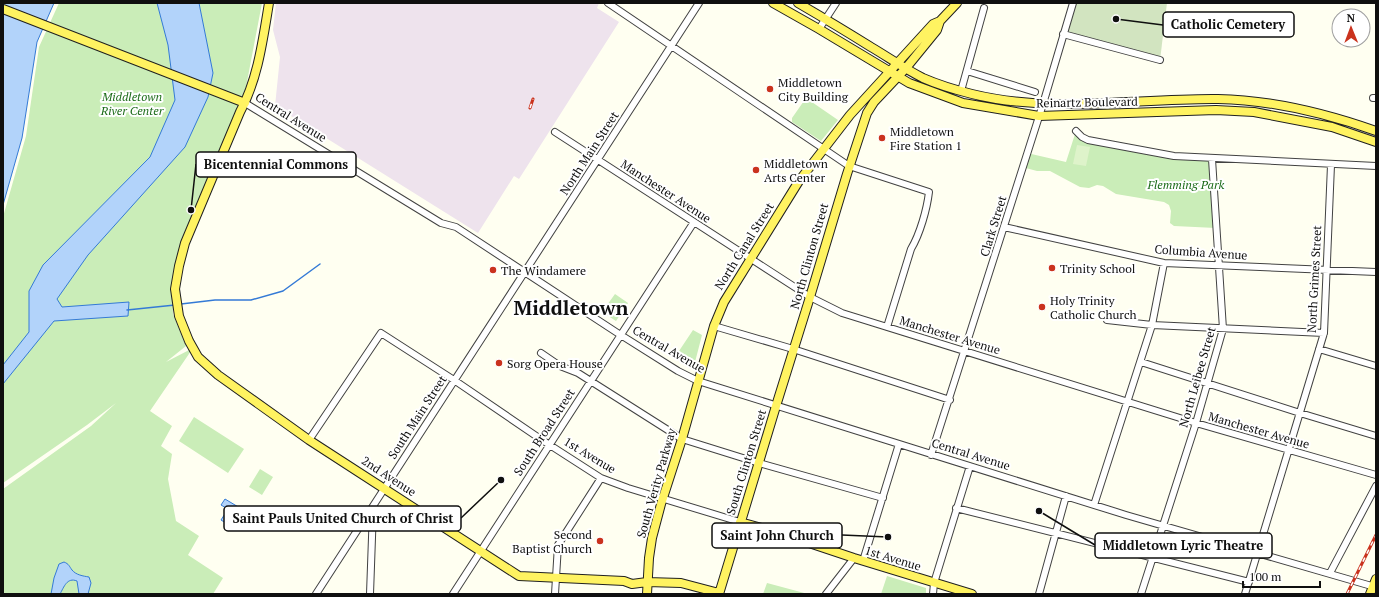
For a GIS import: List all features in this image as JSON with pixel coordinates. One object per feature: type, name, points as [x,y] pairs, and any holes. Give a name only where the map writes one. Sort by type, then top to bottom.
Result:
[{"type":"main road","name":"2nd Avenue","points":[[269,3],[256,68],[245,103],[185,243],[179,266],[175,290],[179,316],[189,341],[198,357],[218,375],[309,440],[519,576],[624,581],[629,578],[641,579],[647,582],[681,583],[719,594]]},
{"type":"main road","name":"Reinartz Boulevard","points":[[773,3],[819,29],[897,77],[963,103],[1039,116],[1216,110],[1245,111],[1332,127],[1376,142]]},
{"type":"main road","name":"Reinartz Boulevard","points":[[798,3],[925,79],[961,91],[1015,102],[1043,104],[1108,103],[1186,99],[1264,102],[1331,116],[1376,131]]},
{"type":"main road","points":[[940,21],[957,3]]},
{"type":"main road","name":"Central Avenue","points":[[3,9],[245,103]]},
{"type":"main road","name":"North Canal Street","points":[[698,381],[714,326],[724,302],[799,181],[825,150],[850,115],[933,24],[940,21]]},
{"type":"main road","name":"North Clinton Street","points":[[776,406],[849,166],[868,109],[906,68],[937,30],[940,21]]},
{"type":"main road","name":"South Verity Parkway","points":[[647,594],[652,538],[698,381]]},
{"type":"main road","name":"South Clinton Street","points":[[719,594],[776,406]]},
{"type":"main road","name":"1st Avenue","points":[[740,522],[972,594]]},
{"type":"street","points":[[608,3],[849,166],[929,192],[928,201],[915,242],[911,249],[887,327]]},
{"type":"street","name":"North Main Street","points":[[525,272],[699,3]]},
{"type":"street","points":[[819,29],[836,3]]},
{"type":"street","name":"Clark Street","points":[[931,455],[950,400],[1043,104],[1073,3]]},
{"type":"street","points":[[961,91],[984,8]]},
{"type":"street","points":[[1063,34],[1160,60]]},
{"type":"street","points":[[967,71],[1035,92]]},
{"type":"street","name":"Central Avenue","points":[[245,103],[441,223],[456,226],[620,334],[698,381],[1094,505],[1374,587]]},
{"type":"street","points":[[1076,130],[1082,137],[1088,140],[1174,156],[1331,165],[1376,166]]},
{"type":"street","name":"Manchester Avenue","points":[[555,132],[810,297],[842,313],[1196,423],[1376,475]]},
{"type":"street","name":"North Leibee Street","points":[[1141,594],[1196,423],[1223,329],[1212,158]]},
{"type":"street","name":"North Grimes Street","points":[[1245,594],[1324,333],[1331,165]]},
{"type":"street","name":"South Broad Street","points":[[453,594],[620,334],[694,222]]},
{"type":"street","name":"Columbia Avenue","points":[[1004,227],[1164,263],[1376,272]]},
{"type":"street","points":[[1094,505],[1152,325],[1164,263]]},
{"type":"street","name":"South Main Street","points":[[316,594],[525,272]]},
{"type":"street","points":[[1107,320],[1152,325],[1324,333]]},
{"type":"street","points":[[714,326],[793,349],[950,400]]},
{"type":"street","name":"1st Avenue","points":[[309,440],[381,333],[601,478],[628,488],[740,522]]},
{"type":"street","points":[[1319,349],[1376,366]]},
{"type":"street","points":[[541,353],[560,366],[578,373],[682,439],[759,463],[883,498]]},
{"type":"street","points":[[1140,362],[1376,436]]},
{"type":"street","points":[[863,561],[899,444]]},
{"type":"street","points":[[933,594],[934,583],[970,466]]},
{"type":"street","points":[[555,594],[558,546],[601,478]]},
{"type":"street","points":[[1330,573],[1376,486]]},
{"type":"street","points":[[1039,594],[1066,496]]},
{"type":"street","points":[[370,594],[373,507]]},
{"type":"street","points":[[956,508],[1248,582]]},
{"type":"street","points":[[826,594],[854,558]]},
{"type":"shaded area","points":[[276,3],[599,3],[597,8],[619,22],[519,179],[514,176],[478,233],[275,106],[280,57],[273,30]]},
{"type":"green space","name":"Middletown River Center","points":[[59,3],[262,3],[246,87],[180,248],[172,280],[173,314],[186,346],[166,362],[193,348],[150,411],[172,426],[161,446],[172,454],[168,479],[176,521],[199,536],[188,555],[223,578],[213,594],[3,594],[3,489],[91,426],[116,403],[3,483],[3,217],[26,136],[39,47]]},
{"type":"green space","points":[[1073,3],[1167,3],[1160,60],[1063,34]]},
{"type":"green space","points":[[806,98],[838,120],[821,141],[792,122],[792,118]]},
{"type":"green space","name":"Flemming Park","points":[[1076,131],[1082,137],[1174,156],[1212,159],[1216,228],[1174,226],[1170,223],[1171,211],[1169,205],[1164,202],[1116,194],[1103,186],[1097,185],[1089,188],[1080,187],[1050,171],[1037,171],[1022,167],[1027,153],[1066,162]]},
{"type":"green space","points":[[1077,145],[1090,147],[1086,166],[1073,164]]},
{"type":"green space","points":[[615,294],[628,303],[616,321],[602,312]]},
{"type":"green space","points":[[693,330],[702,335],[694,366],[689,367],[675,357]]},
{"type":"green space","points":[[194,417],[244,449],[228,473],[179,441]]},
{"type":"green space","points":[[260,469],[273,477],[262,495],[249,487]]},
{"type":"green space","points":[[887,576],[926,588],[926,594],[881,594]]},
{"type":"green space","points":[[767,583],[808,594],[763,594]]},
{"type":"water","points":[[3,3],[54,3],[37,42],[22,138],[3,205]]},
{"type":"water","points":[[157,3],[199,3],[213,73],[208,97],[185,147],[88,255],[57,299],[62,307],[129,302],[128,316],[54,321],[3,384],[3,365],[29,332],[29,291],[43,265],[150,157],[175,100],[168,45]]},
{"type":"water","points":[[225,499],[240,508],[229,525],[221,520],[228,509],[221,505]]},
{"type":"water","points":[[64,562],[68,564],[76,573],[89,577],[91,583],[88,594],[79,594],[77,581],[71,580],[66,583],[60,594],[51,594],[54,578],[59,564]]},
{"type":"waterway","points":[[181,304],[215,300],[251,300],[283,291],[320,264]]},
{"type":"waterway","points":[[127,310],[175,305]]},
{"type":"railway","points":[[530,108],[533,99]]},
{"type":"railway","points":[[1347,594],[1376,535]]},
{"type":"place","name":"Catholic Cemetery","points":[[1116,19]]},
{"type":"place","name":"Middletown City Building","points":[[770,89]]},
{"type":"place","name":"Middletown Fire Station 1","points":[[882,138]]},
{"type":"place","name":"Middletown Arts Center","points":[[756,170]]},
{"type":"place","name":"Bicentennial Commons","points":[[191,210]]},
{"type":"place","name":"Trinity School","points":[[1052,268]]},
{"type":"place","name":"The Windamere","points":[[493,270]]},
{"type":"place","name":"Holy Trinity Catholic Church","points":[[1042,307]]},
{"type":"place","name":"Sorg Opera House","points":[[499,363]]},
{"type":"place","name":"Saint Pauls United Church of Christ","points":[[501,480]]},
{"type":"place","name":"Middletown Lyric Theatre","points":[[1039,511]]},
{"type":"place","name":"Saint John Church","points":[[888,537]]},
{"type":"place","name":"Second Baptist Church","points":[[600,541]]},
{"type":"district","name":"Middletown","points":[[571,307]]}]
